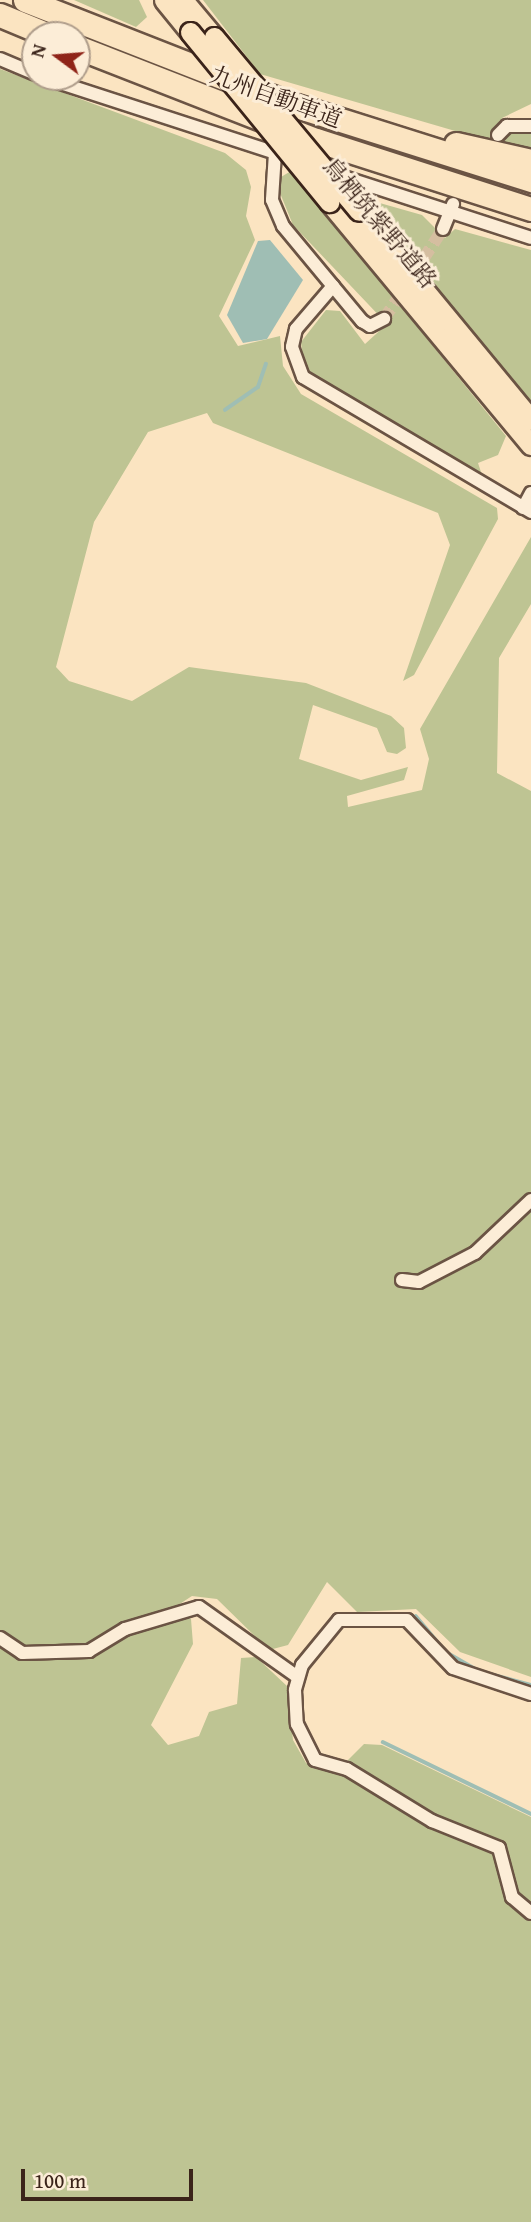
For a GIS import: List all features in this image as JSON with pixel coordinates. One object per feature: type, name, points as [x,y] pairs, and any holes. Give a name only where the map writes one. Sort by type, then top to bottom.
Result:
[{"type":"highway","name":"九州自動車道","points":[[25,0],[293,106],[531,180]]},
{"type":"highway","points":[[0,15],[21,24]]},
{"type":"highway","name":"九州自動車道","points":[[91,52],[316,140],[531,209]]},
{"type":"highway","points":[[293,106],[531,161]]},
{"type":"main road","name":"鳥栖筑紫野道路","points":[[179,7],[214,37],[531,421]]},
{"type":"main road","name":"鳥栖筑紫野道路","points":[[179,7],[330,202],[531,445]]},
{"type":"street","points":[[0,59],[21,68]]},
{"type":"street","points":[[85,91],[531,238]]},
{"type":"street","points":[[498,135],[507,126],[531,126]]},
{"type":"street","points":[[275,153],[272,200],[283,226],[370,326],[384,319]]},
{"type":"street","points":[[443,229],[450,210]]},
{"type":"street","points":[[333,286],[296,329],[292,347],[303,377],[527,510],[531,494]]},
{"type":"street","points":[[402,1280],[419,1282],[475,1253],[531,1200]]},
{"type":"street","points":[[0,1638],[22,1653],[89,1651],[125,1629],[199,1607],[296,1676]]},
{"type":"street","points":[[531,1695],[453,1668],[407,1620],[339,1620],[296,1676],[297,1724],[315,1760],[347,1769],[432,1821],[499,1848],[512,1897],[531,1913]]},
{"type":"green space","points":[[74,0],[139,0],[147,17],[136,27]]},
{"type":"green space","points":[[203,0],[531,0],[531,104],[502,118],[510,130],[531,134],[531,153],[260,74]]},
{"type":"green space","points":[[0,69],[21,77],[21,91],[59,91],[225,153],[246,170],[251,187],[246,216],[255,240],[219,316],[238,346],[280,336],[283,366],[301,394],[497,508],[498,519],[414,675],[403,681],[450,545],[438,513],[213,423],[207,413],[148,432],[94,522],[56,667],[69,681],[132,701],[189,667],[306,683],[391,716],[404,728],[406,748],[397,754],[387,752],[377,728],[313,705],[299,759],[361,780],[408,767],[404,780],[347,796],[348,807],[422,790],[429,759],[420,729],[531,537],[531,604],[499,658],[497,773],[531,791],[531,1677],[460,1652],[416,1609],[357,1612],[327,1582],[288,1645],[269,1650],[217,1599],[192,1596],[169,1611],[191,1619],[193,1644],[151,1725],[168,1745],[199,1736],[209,1712],[237,1704],[241,1658],[256,1657],[287,1686],[293,1740],[306,1763],[335,1773],[364,1744],[382,1745],[531,1817],[531,2222],[0,2222]]},
{"type":"green space","points":[[291,171],[506,436],[498,455],[478,463],[482,475],[317,381],[303,361],[301,342],[326,310],[340,311],[365,344],[387,324],[293,225],[280,193],[281,177]]},
{"type":"green space","points":[[355,196],[422,215],[445,238],[455,229],[531,250],[531,404]]},
{"type":"water","points":[[270,240],[303,280],[267,339],[243,343],[227,315],[258,241]]},
{"type":"waterway","points":[[225,410],[258,387],[266,364]]},
{"type":"waterway","points":[[416,1616],[446,1652],[476,1669]]},
{"type":"waterway","points":[[490,1674],[531,1685]]},
{"type":"waterway","points":[[383,1742],[531,1814]]},
{"type":"tunnel","points":[[453,204],[482,160]]},
{"type":"tunnel","points":[[384,319],[443,229]]}]
